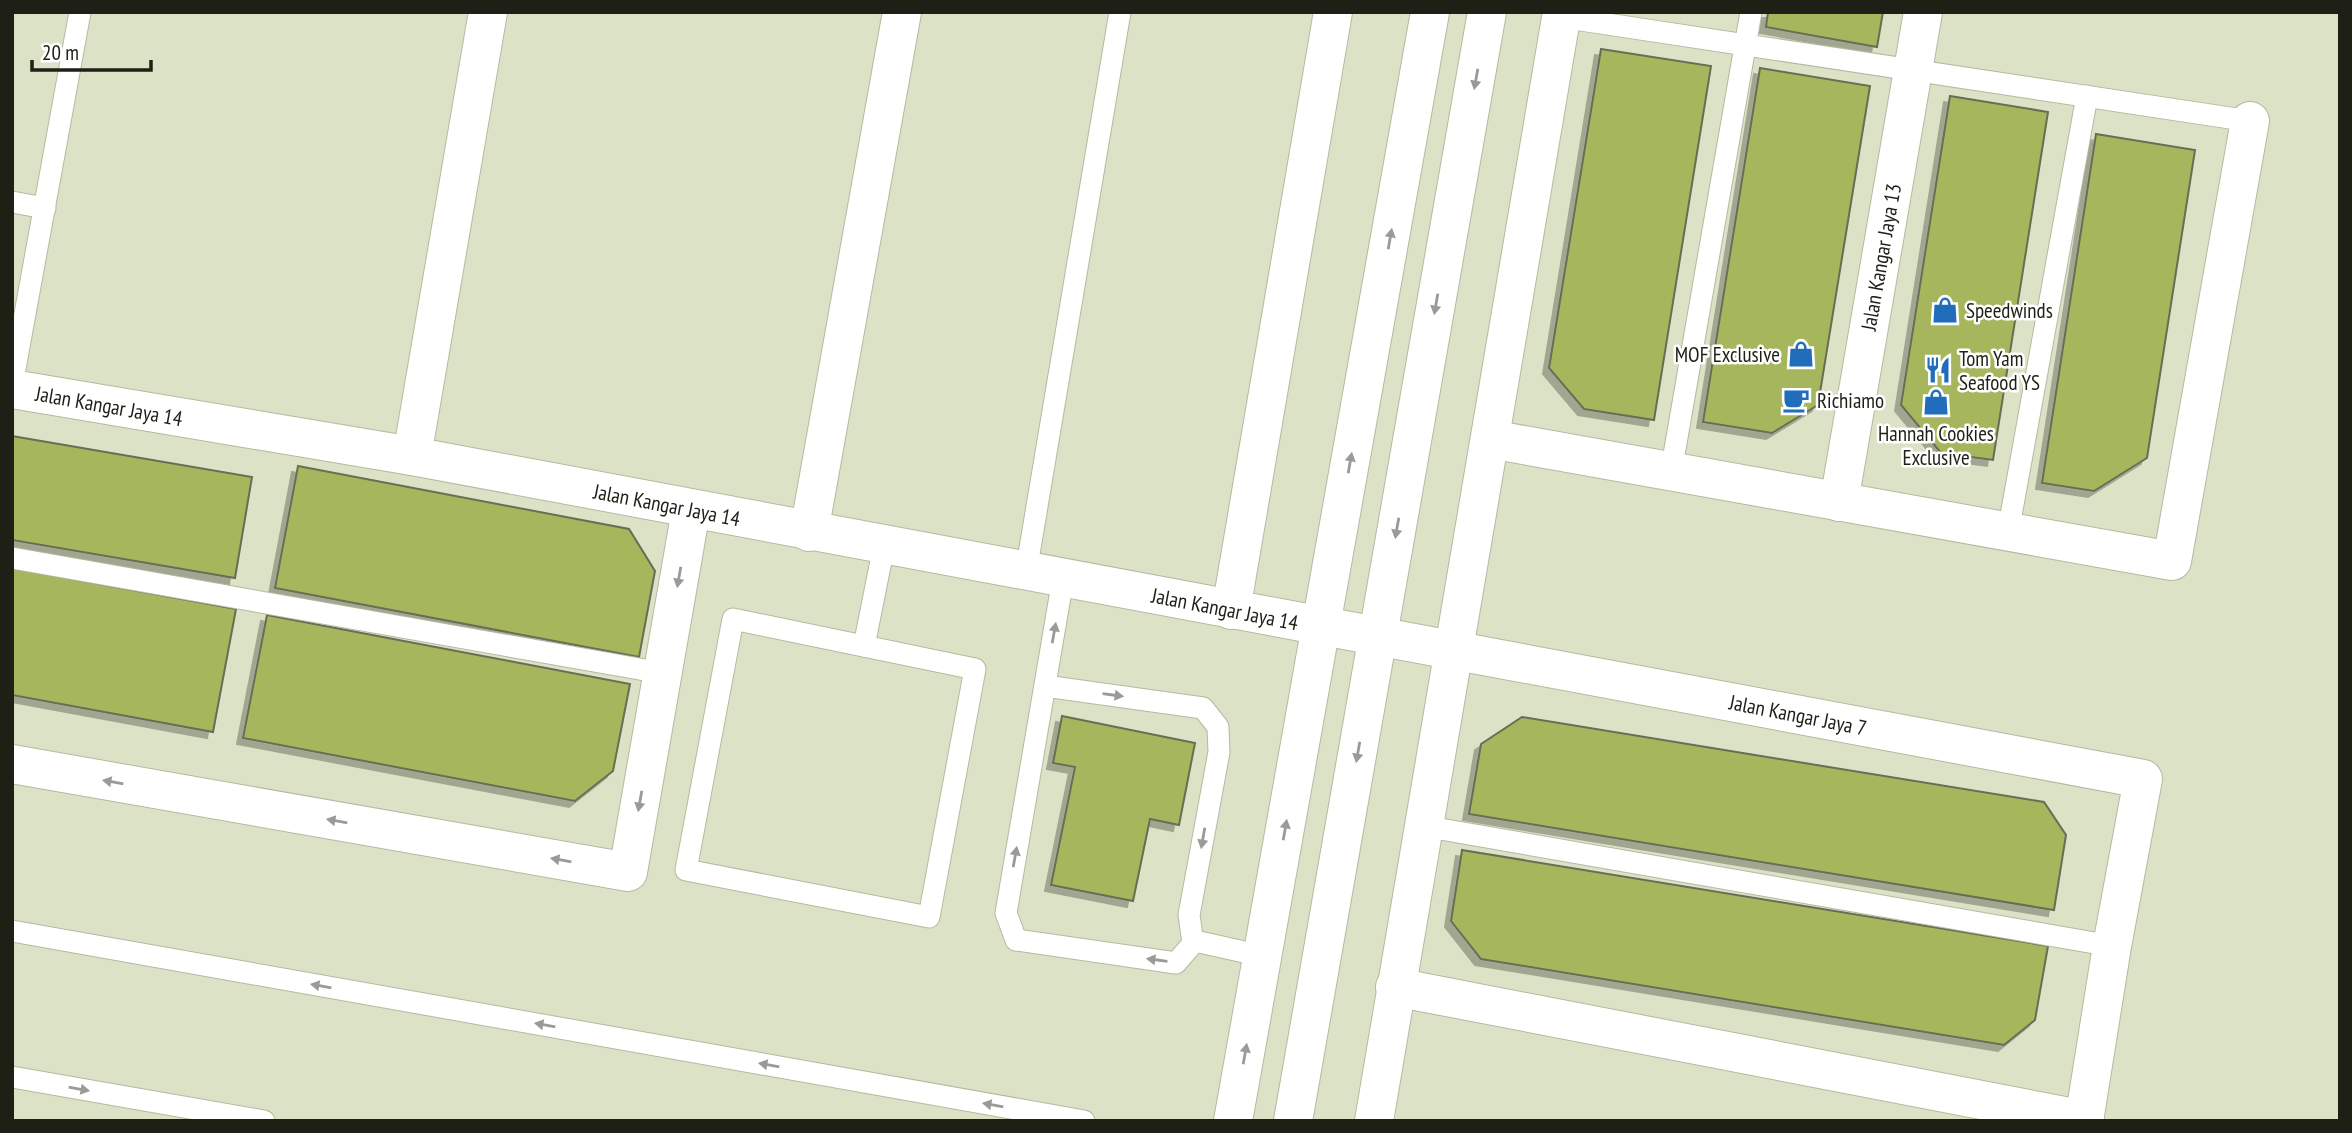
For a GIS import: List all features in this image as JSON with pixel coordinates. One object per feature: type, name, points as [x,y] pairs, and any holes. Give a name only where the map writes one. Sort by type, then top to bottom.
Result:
[{"type":"street","points":[[412,456],[488,12]]},
{"type":"street","points":[[810,532],[902,12]]},
{"type":"street","points":[[1231,610],[1333,12]]},
{"type":"street","points":[[1233,1121],[1430,12]]},
{"type":"street","points":[[1293,1121],[1487,12]]},
{"type":"street","name":"Jalan Kangar Jaya 13","points":[[1839,502],[1923,12]]},
{"type":"street","points":[[1374,1121],[1562,15]]},
{"type":"street","points":[[1490,439],[2172,561],[2250,121]]},
{"type":"street","name":"Jalan Kangar Jaya 14","points":[[12,387],[412,456],[1378,637]]},
{"type":"street","points":[[12,764],[628,872],[691,510]]},
{"type":"street","name":"Jalan Kangar Jaya 7","points":[[1378,637],[2143,779],[2112,946]]},
{"type":"street","points":[[1395,988],[2085,1120],[2112,946]]},
{"type":"lane","points":[[12,387],[80,12]]},
{"type":"lane","points":[[1027,572],[1120,12]]},
{"type":"lane","points":[[1671,472],[1751,12]]},
{"type":"lane","points":[[1562,15],[2250,121]]},
{"type":"lane","points":[[2008,532],[2087,96]]},
{"type":"lane","points":[[12,202],[45,208]]},
{"type":"lane","points":[[864,646],[884,546]]},
{"type":"lane","points":[[12,558],[662,673]]},
{"type":"lane","points":[[1063,579],[1006,913],[1016,940],[1176,963],[1195,942],[1262,956]]},
{"type":"lane","points":[[733,619],[864,646],[975,669],[929,917],[686,870],[733,619]]},
{"type":"lane","points":[[1045,686],[1203,708],[1218,727],[1219,751],[1189,915],[1193,943]]},
{"type":"lane","points":[[1423,826],[2112,946]]},
{"type":"lane","points":[[12,931],[1084,1121]]},
{"type":"lane","points":[[12,1077],[264,1121]]},
{"type":"building","points":[[1768,12],[1883,12],[1877,47],[1766,27]]},
{"type":"building","points":[[1601,49],[1711,66],[1654,420],[1584,409],[1549,368]]},
{"type":"building","points":[[1760,68],[1870,86],[1818,405],[1772,433],[1703,422]]},
{"type":"building","points":[[1950,96],[2048,112],[1993,460],[1941,453],[1901,405]]},
{"type":"building","points":[[2096,134],[2195,150],[2147,458],[2094,491],[2042,483]]},
{"type":"building","points":[[12,436],[252,477],[235,578],[12,540]]},
{"type":"building","points":[[298,466],[629,529],[655,571],[639,657],[275,588]]},
{"type":"building","points":[[12,568],[236,609],[213,732],[12,695]]},
{"type":"building","points":[[267,615],[630,684],[613,771],[575,801],[243,738]]},
{"type":"building","points":[[1062,716],[1195,743],[1179,825],[1150,819],[1133,901],[1051,885],[1075,767],[1053,763]]},
{"type":"building","points":[[1522,717],[2044,802],[2066,835],[2054,910],[1469,814],[1481,744]]},
{"type":"building","points":[[1462,850],[2048,946],[2035,1020],[2004,1045],[1481,959],[1451,921]]},
{"type":"place","name":"Speedwinds","points":[[1945,310]]},
{"type":"place","name":"MOF Exclusive","points":[[1801,354]]},
{"type":"place","name":"Tom Yam Seafood YS","points":[[1938,370]]},
{"type":"place","name":"Richiamo","points":[[1796,400]]},
{"type":"place","name":"Hannah Cookies Exclusive","points":[[1936,402]]}]
